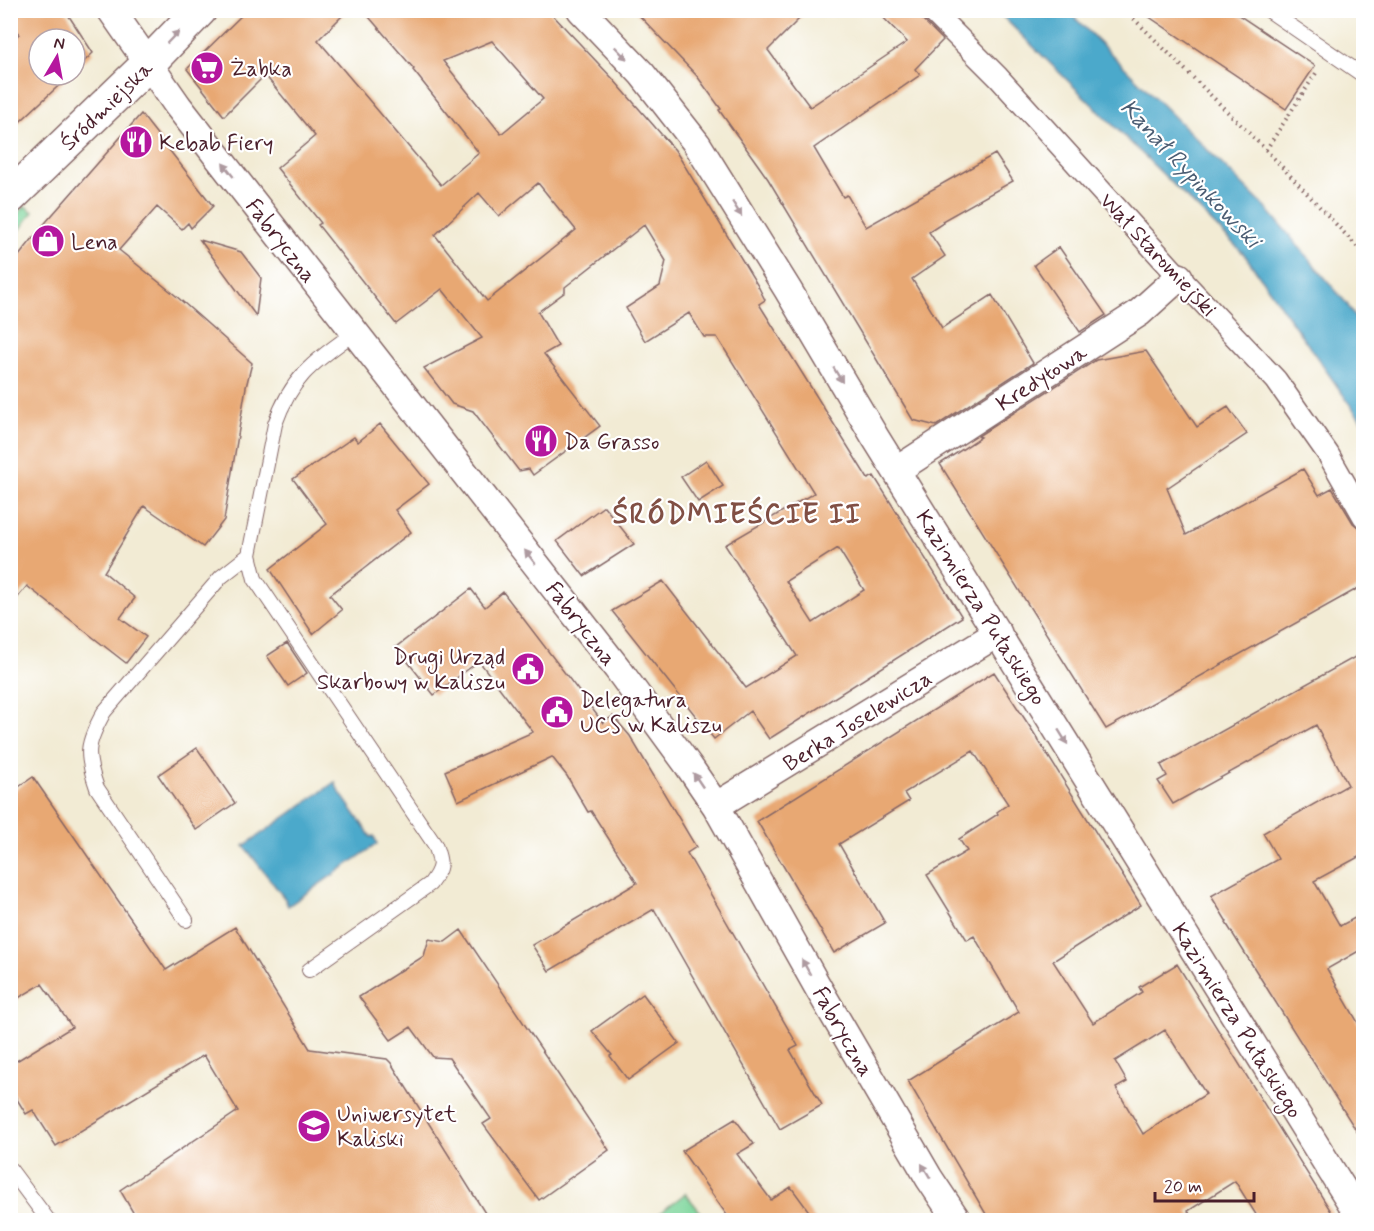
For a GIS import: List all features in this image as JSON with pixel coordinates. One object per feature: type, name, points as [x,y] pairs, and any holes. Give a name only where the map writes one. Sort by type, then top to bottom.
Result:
[{"type":"street","name":"Fabryczna","points":[[111,10],[147,65],[617,668],[716,806],[820,991],[929,1178],[957,1221]]},
{"type":"street","name":"Śródmiejska","points":[[10,197],[147,65],[200,10]]},
{"type":"street","name":"Kazimierza Pułaskiego","points":[[580,10],[642,74],[697,144],[1362,1221]]},
{"type":"street","name":"Wał Staromiejski","points":[[931,10],[998,77],[1179,277],[1276,380],[1328,454],[1364,517]]},
{"type":"street","name":"Kredytowa","points":[[897,470],[1139,314],[1179,277]]},
{"type":"street","name":"Berka Joselewicza","points":[[716,806],[998,633]]},
{"type":"lane","points":[[1268,10],[1364,76]]},
{"type":"lane","points":[[309,970],[430,884],[439,873],[441,861],[435,845],[255,579],[249,555],[275,424],[282,404],[291,387],[316,361],[354,333]]},
{"type":"lane","points":[[186,920],[97,788],[90,767],[88,749],[92,733],[104,712],[221,577],[249,555]]},
{"type":"lane","points":[[10,1169],[48,1221]]},
{"type":"path","points":[[1125,10],[1266,150],[1364,254]]},
{"type":"path","points":[[1266,150],[1330,52]]},
{"type":"green space","points":[[25,206],[33,212],[11,242],[11,221]]},
{"type":"green space","points":[[685,1193],[707,1220],[651,1220],[682,1196]]},
{"type":"water","name":"Kanał Rypinkowski","points":[[997,11],[1068,11],[1268,210],[1347,304],[1363,331],[1363,423],[1244,254]]},
{"type":"water","points":[[335,782],[338,790],[371,837],[374,836],[377,844],[288,906],[244,846]]},
{"type":"building","points":[[10,10],[65,10],[76,27],[27,27],[27,87],[57,87],[10,131],[10,42],[19,34],[10,20]]},
{"type":"building","points":[[247,10],[348,10],[318,40],[441,185],[479,153],[414,69],[363,10],[548,10],[675,150],[758,286],[765,300],[759,304],[868,479],[874,476],[962,617],[769,739],[750,711],[714,739],[612,611],[663,581],[746,688],[797,656],[725,545],[814,493],[717,337],[704,337],[689,313],[645,341],[626,308],[660,286],[666,261],[644,225],[565,287],[565,292],[538,312],[558,346],[544,354],[600,426],[533,475],[529,469],[519,471],[473,411],[452,404],[424,368],[482,338],[442,289],[396,324],[318,225],[321,223],[277,168],[315,136],[265,75],[224,116],[187,69]],"holes":[[[492,41],[543,99],[501,134],[443,61]],[[538,183],[576,230],[487,301],[435,235],[479,193],[499,216]],[[838,548],[864,590],[813,623],[786,581]]]},
{"type":"building","points":[[634,10],[808,10],[768,50],[810,107],[907,42],[876,10],[919,10],[922,19],[943,40],[915,69],[920,75],[814,148],[843,197],[847,195],[866,227],[995,154],[1013,181],[942,221],[943,223],[929,232],[945,256],[912,279],[942,328],[992,295],[1033,363],[936,426],[913,420],[768,179],[719,110],[721,109],[697,76]]},
{"type":"building","points":[[1139,10],[1231,10],[1315,66],[1286,109]]},
{"type":"building","points":[[87,44],[93,53],[87,59]]},
{"type":"building","points":[[141,114],[213,206],[191,228],[188,223],[182,229],[157,207],[119,250],[175,295],[252,363],[224,520],[203,547],[144,506],[104,572],[135,598],[120,618],[146,637],[126,663],[27,586],[10,607],[10,267],[46,222]]},
{"type":"building","points":[[200,240],[241,252],[261,278],[256,316]]},
{"type":"building","points":[[1059,247],[1106,315],[1080,332],[1034,265]]},
{"type":"building","points":[[1146,351],[1197,427],[1228,407],[1247,434],[1167,488],[1186,535],[1303,469],[1319,495],[1332,488],[1353,523],[1364,532],[1364,585],[1106,729],[940,464],[981,437],[978,436],[1096,360]]},
{"type":"building","points":[[380,424],[429,484],[395,510],[411,532],[330,595],[342,610],[313,634],[270,569],[327,524],[293,479],[354,437],[358,442]]},
{"type":"building","points":[[706,460],[723,486],[698,502],[681,477]]},
{"type":"building","points":[[604,506],[634,544],[584,576],[557,541]]},
{"type":"building","points":[[471,589],[485,607],[503,592],[603,723],[613,716],[630,736],[696,847],[687,853],[798,1046],[790,1050],[822,1105],[780,1129],[654,909],[549,971],[532,945],[637,883],[591,811],[588,812],[567,776],[552,757],[458,801],[445,771],[533,732],[479,661],[434,695],[396,647]]},
{"type":"building","points":[[287,643],[307,673],[288,686],[267,656]]},
{"type":"building","points":[[1364,652],[1364,854],[1314,881],[1340,926],[1364,913],[1364,948],[1327,969],[1364,1033],[1364,1143],[1211,896],[1278,859],[1263,833],[1348,785],[1316,725],[1173,804],[1158,781],[1167,776],[1161,765]]},
{"type":"building","points":[[994,672],[1141,905],[1053,961],[1093,1023],[1142,992],[1139,987],[1177,964],[1337,1221],[1260,1221],[1235,1181],[1188,1211],[1194,1221],[990,1221],[908,1081],[1019,1012],[974,936],[967,940],[927,875],[967,851],[959,839],[998,814],[997,812],[1008,804],[973,751],[904,793],[909,801],[839,844],[885,923],[834,953],[757,821]],"holes":[[[1165,1030],[1206,1094],[1143,1134],[1116,1088],[1127,1082],[1115,1061]]]},
{"type":"building","points":[[197,748],[235,803],[196,830],[158,775]]},
{"type":"building","points":[[33,777],[166,970],[235,927],[310,1049],[387,1059],[391,1063],[490,1221],[138,1221],[120,1190],[238,1111],[204,1055],[56,1146],[33,1110],[26,1114],[10,1088],[10,1065],[72,1027],[42,984],[10,1003],[10,793]]},
{"type":"building","points":[[461,930],[609,1150],[539,1200],[483,1124],[491,1119],[449,1058],[433,1057],[411,1027],[391,1040],[359,997],[424,956],[429,939],[445,942]]},
{"type":"building","points":[[643,994],[679,1043],[628,1080],[610,1056],[612,1055],[592,1031]]},
{"type":"building","points":[[735,1119],[754,1144],[737,1154],[771,1200],[791,1187],[816,1221],[731,1221],[682,1151]]},
{"type":"place","name":"Żabka","points":[[207,68]]},
{"type":"place","name":"Kebab Fiery","points":[[136,142]]},
{"type":"place","name":"Lena","points":[[48,241]]},
{"type":"place","name":"Da Grasso","points":[[541,441]]},
{"type":"place","name":"Drugi Urząd Skarbowy w Kaliszu","points":[[528,669]]},
{"type":"place","name":"Delegatura UCS w Kaliszu","points":[[557,712]]},
{"type":"place","name":"Uniwersytet Kaliski","points":[[314,1126]]},
{"type":"district","name":"ŚRÓDMIEŚCIE II","points":[[737,513]]}]
